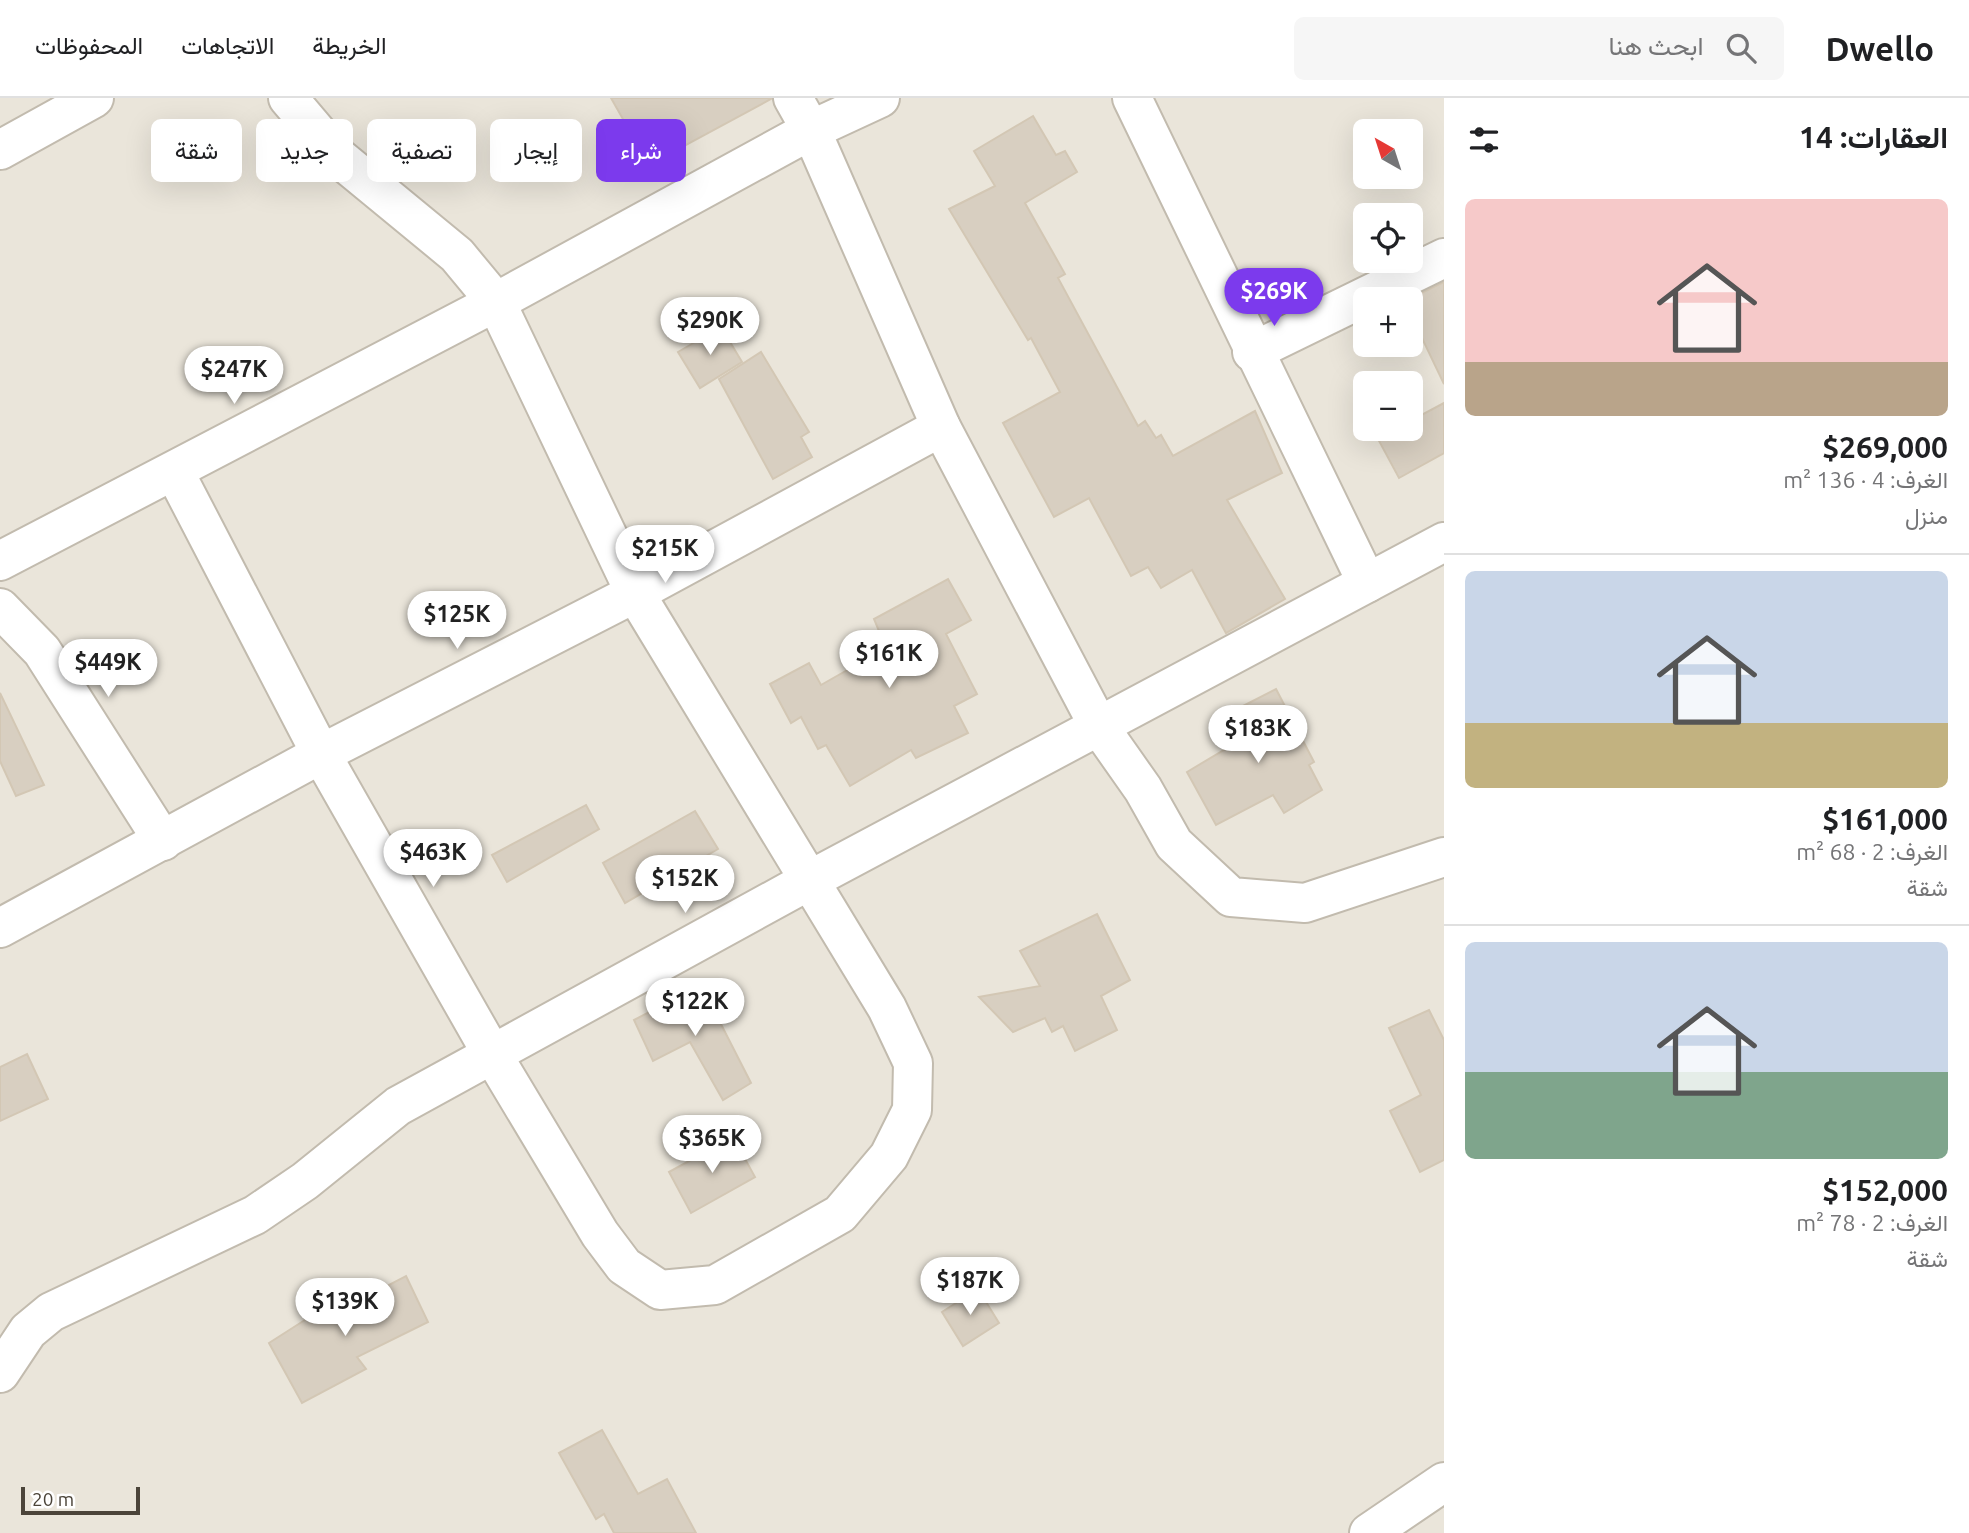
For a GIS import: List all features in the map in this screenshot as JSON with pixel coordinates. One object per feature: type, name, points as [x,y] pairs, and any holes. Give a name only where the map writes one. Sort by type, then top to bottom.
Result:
[{"type":"street","points":[[0,150],[94,98]]},
{"type":"street","points":[[174,471],[321,754],[492,1054],[600,1234],[624,1266],[660,1290],[715,1285],[782,1250],[840,1214],[890,1156],[912,1110],[913,1063],[887,1008],[635,593],[496,302],[457,255],[338,157],[288,98]]},
{"type":"street","points":[[0,561],[496,302],[802,114],[880,98]]},
{"type":"street","points":[[1132,98],[1252,352],[1367,583]]},
{"type":"street","points":[[802,114],[942,427],[1098,726],[1143,789],[1174,844],[1231,897],[1305,904],[1444,857]]},
{"type":"street","points":[[1252,352],[1444,258]]},
{"type":"street","points":[[0,928],[321,754],[635,593],[942,427]]},
{"type":"street","points":[[0,1373],[28,1331],[51,1312],[255,1215],[305,1181],[398,1106],[810,880],[1444,542]]},
{"type":"street","points":[[0,608],[42,651],[163,841]]},
{"type":"street","points":[[1369,1533],[1444,1482]]},
{"type":"shaded area","points":[[0,98],[1444,98],[1444,1533],[0,1533]]},
{"type":"building","points":[[611,98],[771,98],[686,145],[686,119],[623,119]]},
{"type":"building","points":[[1033,116],[1056,155],[1065,151],[1077,172],[1025,203],[1065,274],[1058,278],[1138,426],[1145,421],[1156,438],[1161,435],[1173,456],[1255,411],[1282,473],[1227,500],[1285,599],[1226,633],[1192,570],[1161,588],[1148,567],[1131,576],[1089,498],[1054,517],[1003,423],[1060,392],[1031,338],[1028,340],[949,209],[995,186],[974,151]]},
{"type":"building","points":[[1444,282],[1444,384],[1423,340],[1423,292]]},
{"type":"building","points":[[721,327],[742,362],[700,388],[678,352]]},
{"type":"building","points":[[761,352],[809,432],[801,437],[812,457],[773,479],[719,379]]},
{"type":"building","points":[[1444,403],[1444,453],[1399,478],[1379,441],[1423,441],[1423,414]]},
{"type":"building","points":[[948,579],[971,620],[946,634],[977,694],[954,706],[968,733],[916,758],[911,750],[850,786],[826,745],[818,749],[801,717],[791,723],[770,684],[809,663],[821,685],[886,648],[874,619]]},
{"type":"building","points":[[1276,689],[1314,762],[1309,765],[1322,790],[1284,813],[1273,795],[1216,825],[1187,772],[1254,732],[1241,707]]},
{"type":"building","points":[[0,693],[44,785],[16,796],[0,761]]},
{"type":"building","points":[[586,805],[599,829],[507,882],[492,855]]},
{"type":"building","points":[[695,811],[718,849],[625,903],[603,863]]},
{"type":"building","points":[[1097,914],[1130,980],[1101,996],[1117,1030],[1075,1051],[1063,1026],[1052,1032],[1045,1018],[1013,1032],[979,997],[1040,986],[1020,951]]},
{"type":"building","points":[[701,985],[751,1083],[723,1100],[690,1042],[653,1061],[634,1020]]},
{"type":"building","points":[[1429,1010],[1444,1040],[1444,1160],[1420,1172],[1390,1111],[1421,1095],[1389,1028]]},
{"type":"building","points":[[27,1054],[48,1099],[0,1121],[0,1067]]},
{"type":"building","points":[[733,1137],[755,1177],[691,1213],[669,1172]]},
{"type":"building","points":[[406,1276],[428,1322],[357,1357],[366,1369],[302,1403],[269,1343],[333,1302],[339,1311]]},
{"type":"building","points":[[978,1289],[999,1323],[963,1346],[942,1312]]},
{"type":"building","points":[[602,1430],[638,1494],[667,1479],[696,1533],[614,1533],[604,1514],[596,1519],[559,1453]]}]
